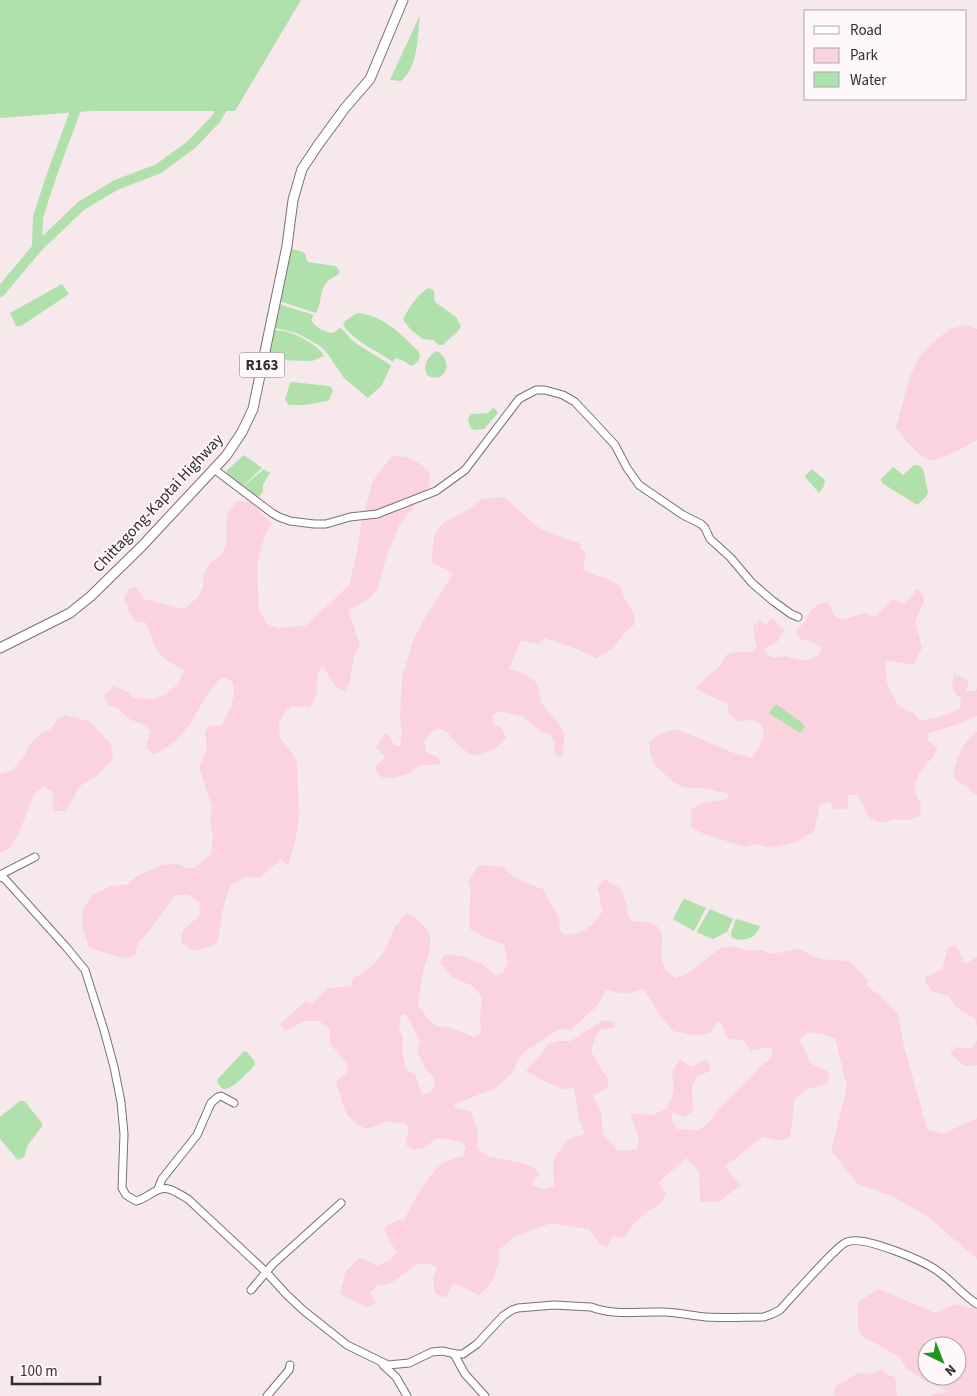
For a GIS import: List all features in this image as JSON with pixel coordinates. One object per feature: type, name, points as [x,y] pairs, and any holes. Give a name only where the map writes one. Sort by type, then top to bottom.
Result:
[{"type":"main road","name":"Chittagong-Kaptai Highway","points":[[0,648],[70,612],[91,596],[142,546],[226,456],[242,432],[253,410],[287,246],[293,200],[302,169],[318,145],[370,79],[403,0]]},
{"type":"street","points":[[214,468],[279,517],[290,521],[326,524],[350,517],[377,514],[436,492],[465,470],[518,399],[536,390],[549,391],[567,396],[575,402],[615,445],[627,468],[641,487],[659,497],[683,515],[701,524],[710,539],[730,557],[752,583],[773,601],[798,617]]},
{"type":"street","points":[[0,876],[35,857]]},
{"type":"street","points":[[0,876],[31,907],[85,970],[104,1030],[121,1102],[124,1134],[122,1188],[126,1195],[136,1201],[163,1188],[175,1191],[188,1199],[266,1272],[303,1310],[347,1345],[380,1362],[388,1365],[404,1364],[414,1362],[432,1352],[442,1351],[463,1354],[485,1337],[500,1319],[518,1308],[554,1305],[591,1307],[613,1311],[663,1312],[706,1317],[764,1317],[780,1310],[842,1245],[846,1242],[860,1240],[922,1262],[938,1271],[977,1304]]},
{"type":"street","points":[[158,1189],[162,1180],[197,1135],[212,1103],[221,1096],[234,1103]]},
{"type":"street","points":[[251,1290],[292,1246],[341,1202]]},
{"type":"street","points":[[454,1354],[465,1374],[485,1396]]},
{"type":"street","points":[[380,1362],[396,1377],[407,1396]]},
{"type":"street","points":[[267,1396],[289,1370],[290,1365]]},
{"type":"green space","points":[[966,325],[977,329],[977,440],[933,461],[918,452],[896,428],[910,376],[918,359],[931,344],[950,329]]},
{"type":"green space","points":[[392,456],[413,459],[420,464],[429,472],[430,485],[400,524],[387,555],[377,589],[369,599],[348,610],[360,645],[354,656],[349,685],[345,691],[335,686],[322,665],[317,676],[317,694],[310,707],[291,706],[279,723],[280,738],[297,762],[299,814],[296,838],[288,866],[281,859],[260,878],[247,877],[230,885],[223,909],[218,942],[210,947],[194,951],[181,942],[183,930],[199,916],[200,903],[188,895],[175,895],[150,930],[138,943],[135,955],[123,958],[89,947],[83,928],[82,911],[93,894],[109,887],[128,884],[137,876],[163,865],[176,864],[195,868],[211,854],[213,839],[210,819],[212,807],[199,767],[207,748],[205,732],[209,726],[222,725],[232,703],[234,692],[232,681],[222,677],[213,687],[178,739],[154,754],[146,747],[151,731],[141,723],[131,720],[118,708],[108,705],[104,696],[114,686],[129,693],[134,698],[155,699],[166,694],[178,684],[184,671],[165,659],[156,650],[145,622],[137,623],[129,612],[124,599],[129,589],[136,587],[144,599],[184,609],[200,594],[204,581],[203,575],[210,563],[221,555],[226,546],[227,514],[237,501],[252,503],[272,524],[264,537],[257,565],[259,610],[267,624],[279,628],[307,625],[349,585],[362,519],[373,481]]},
{"type":"green space","points":[[504,497],[540,529],[581,544],[580,550],[586,551],[583,569],[620,585],[625,600],[634,613],[635,624],[625,632],[612,649],[596,658],[544,638],[539,644],[521,640],[509,669],[526,674],[537,683],[542,704],[557,721],[565,735],[562,758],[555,755],[554,741],[551,735],[542,732],[522,716],[500,711],[492,715],[493,723],[501,728],[506,738],[493,750],[477,756],[465,750],[449,734],[440,729],[430,734],[424,741],[426,752],[438,757],[441,763],[437,765],[420,765],[408,774],[392,778],[381,777],[374,768],[385,757],[376,747],[385,734],[388,734],[395,746],[400,746],[402,732],[400,717],[402,677],[413,641],[423,621],[453,574],[432,563],[435,534],[443,523],[469,509],[481,499]]},
{"type":"green space","points":[[917,589],[923,596],[924,601],[915,621],[922,648],[913,665],[885,660],[887,683],[898,706],[915,714],[919,721],[939,717],[960,709],[961,699],[953,688],[954,674],[969,680],[966,691],[975,691],[977,688],[977,716],[929,733],[928,740],[938,749],[919,773],[914,790],[921,805],[920,816],[907,820],[892,819],[884,823],[870,819],[858,795],[848,795],[848,808],[834,810],[830,802],[820,804],[814,831],[796,842],[771,848],[755,844],[746,847],[704,834],[691,827],[691,810],[703,803],[729,799],[727,793],[678,785],[654,764],[649,743],[657,735],[675,729],[731,752],[752,758],[763,736],[762,726],[758,722],[751,720],[736,720],[729,715],[727,704],[696,688],[718,668],[726,655],[742,651],[752,652],[757,647],[753,627],[760,620],[766,625],[772,618],[785,630],[776,643],[765,648],[765,651],[772,658],[785,656],[804,661],[819,655],[821,647],[810,641],[799,639],[796,630],[804,623],[810,611],[817,605],[828,602],[835,616],[843,620],[864,613],[875,617],[893,599],[905,604]]},
{"type":"green space","points":[[65,715],[89,721],[111,744],[113,759],[98,775],[80,786],[66,811],[53,811],[53,792],[44,786],[34,794],[19,833],[10,848],[0,853],[0,774],[11,771],[24,757],[29,746],[39,735],[50,729],[59,718]]},
{"type":"green space","points":[[976,732],[977,795],[953,777],[960,752]]},
{"type":"green space","points":[[479,865],[504,867],[516,878],[543,889],[560,921],[559,930],[565,935],[583,931],[600,916],[603,910],[597,888],[605,879],[621,889],[627,906],[627,913],[632,921],[648,922],[659,928],[662,937],[661,954],[663,962],[667,970],[675,978],[685,975],[721,948],[732,946],[745,950],[761,950],[772,954],[798,949],[820,959],[849,961],[868,981],[866,984],[898,1014],[904,1046],[927,1129],[943,1134],[977,1118],[977,1259],[928,1217],[894,1197],[858,1184],[831,1151],[847,1087],[835,1038],[808,1032],[800,1039],[810,1063],[830,1073],[827,1084],[807,1089],[795,1098],[790,1138],[779,1141],[763,1137],[725,1167],[741,1185],[718,1202],[700,1201],[699,1171],[686,1158],[658,1183],[667,1193],[659,1205],[633,1224],[625,1238],[613,1236],[607,1248],[600,1244],[589,1229],[551,1223],[514,1237],[499,1250],[499,1262],[492,1282],[479,1295],[453,1283],[446,1298],[435,1293],[433,1279],[437,1267],[425,1263],[415,1265],[388,1284],[378,1285],[370,1292],[376,1303],[366,1307],[340,1293],[346,1271],[360,1257],[377,1266],[389,1261],[397,1252],[389,1241],[384,1228],[397,1220],[404,1220],[421,1190],[437,1168],[453,1159],[464,1156],[466,1147],[457,1141],[437,1138],[424,1148],[413,1150],[405,1144],[409,1128],[405,1123],[385,1122],[366,1129],[358,1124],[352,1120],[345,1110],[336,1082],[346,1073],[348,1064],[330,1044],[330,1029],[319,1021],[304,1021],[285,1031],[280,1024],[306,1001],[312,1004],[328,988],[351,986],[353,979],[372,966],[384,952],[395,927],[406,913],[421,923],[427,930],[430,938],[430,947],[423,973],[418,1005],[436,1026],[451,1028],[474,1037],[481,1033],[482,997],[473,986],[453,978],[440,963],[445,954],[463,956],[482,964],[496,976],[503,972],[508,963],[504,944],[486,938],[470,929],[469,908],[471,891],[468,881]],"holes":[[[643,988],[663,1020],[673,1031],[697,1036],[710,1033],[717,1021],[723,1026],[726,1038],[743,1040],[751,1051],[770,1047],[773,1051],[771,1058],[699,1130],[677,1129],[671,1118],[673,1112],[685,1117],[693,1111],[692,1086],[697,1076],[711,1071],[707,1059],[691,1067],[680,1059],[672,1072],[674,1091],[667,1109],[652,1115],[630,1113],[639,1138],[637,1150],[618,1151],[603,1135],[601,1113],[593,1095],[607,1088],[609,1081],[591,1051],[600,1030],[615,1027],[615,1022],[603,1020],[571,1041],[557,1041],[547,1045],[541,1055],[526,1071],[564,1089],[574,1088],[579,1119],[585,1134],[569,1139],[557,1153],[553,1161],[554,1186],[543,1189],[531,1185],[540,1175],[533,1167],[519,1162],[489,1157],[477,1148],[478,1132],[471,1112],[455,1108],[455,1104],[496,1088],[512,1073],[524,1052],[559,1029],[571,1030],[595,1008],[602,999],[606,989],[625,993]],[[406,1014],[420,1041],[417,1051],[426,1070],[433,1076],[435,1082],[432,1091],[423,1095],[416,1076],[406,1069],[402,1051],[403,1038],[399,1027],[401,1015]]]},
{"type":"green space","points":[[955,945],[965,964],[977,957],[977,1027],[975,1019],[956,1007],[949,996],[933,992],[925,982],[926,977],[942,968],[949,947]]},
{"type":"green space","points":[[977,1040],[977,1065],[964,1066],[950,1053],[956,1047],[971,1049]]},
{"type":"green space","points":[[879,1289],[935,1313],[955,1304],[977,1309],[977,1396],[931,1396],[950,1392],[936,1386],[967,1386],[967,1336],[917,1336],[917,1376],[906,1368],[900,1357],[862,1336],[858,1326],[858,1302]]},
{"type":"green space","points":[[881,1369],[886,1374],[895,1377],[897,1396],[837,1396],[833,1394],[835,1387],[858,1373],[873,1374]]},
{"type":"water","points":[[0,0],[301,0],[235,111],[91,111],[0,118]]},
{"type":"water","points":[[420,15],[416,51],[411,67],[401,81],[390,80]]},
{"type":"water","points":[[293,249],[303,252],[308,262],[335,266],[339,271],[339,274],[325,284],[316,313],[279,301],[288,253]]},
{"type":"water","points":[[62,284],[69,294],[21,326],[16,326],[10,313]]},
{"type":"water","points":[[429,288],[434,292],[435,302],[456,317],[461,326],[443,345],[439,345],[433,340],[423,339],[411,330],[403,320],[414,301]]},
{"type":"water","points":[[279,304],[314,315],[311,320],[323,331],[333,333],[341,328],[354,342],[389,364],[391,366],[382,385],[368,398],[344,378],[320,346],[297,333],[275,328],[273,326]]},
{"type":"water","points":[[357,313],[375,317],[391,326],[419,352],[420,356],[415,364],[411,366],[395,358],[393,362],[353,336],[343,325],[345,321]]},
{"type":"water","points":[[273,331],[289,332],[299,337],[314,346],[324,356],[312,361],[273,360],[268,355]]},
{"type":"water","points":[[436,351],[442,354],[446,365],[446,370],[439,377],[427,375],[425,368],[428,359]]},
{"type":"water","points":[[290,383],[329,386],[333,391],[327,401],[305,405],[289,405],[285,400]]},
{"type":"water","points":[[494,408],[498,413],[484,429],[474,430],[470,427],[468,419],[471,414],[488,413]]},
{"type":"water","points":[[244,455],[262,468],[243,486],[233,480],[226,471]]},
{"type":"water","points":[[914,465],[918,465],[923,469],[928,492],[926,497],[917,505],[882,483],[881,479],[893,467],[903,475]]},
{"type":"water","points":[[264,469],[270,473],[263,485],[263,492],[259,497],[244,486]]},
{"type":"water","points":[[812,469],[825,480],[823,488],[819,493],[805,476]]},
{"type":"water","points":[[775,705],[801,722],[805,727],[800,733],[769,713]]},
{"type":"water","points":[[685,899],[706,908],[694,931],[673,919]]},
{"type":"water","points":[[710,909],[733,919],[727,932],[713,939],[697,931]]},
{"type":"water","points":[[736,919],[760,926],[752,937],[741,940],[732,938],[731,933]]},
{"type":"water","points":[[244,1051],[255,1062],[254,1066],[232,1086],[225,1089],[222,1088],[217,1082],[218,1079]]},
{"type":"water","points":[[20,1101],[26,1103],[42,1123],[42,1126],[28,1145],[24,1157],[18,1160],[0,1139],[0,1117]]},
{"type":"waterway","points":[[0,292],[37,248],[81,206],[116,185],[158,169],[191,145],[216,119],[227,99]]},
{"type":"waterway","points":[[37,248],[38,217],[79,101]]}]
